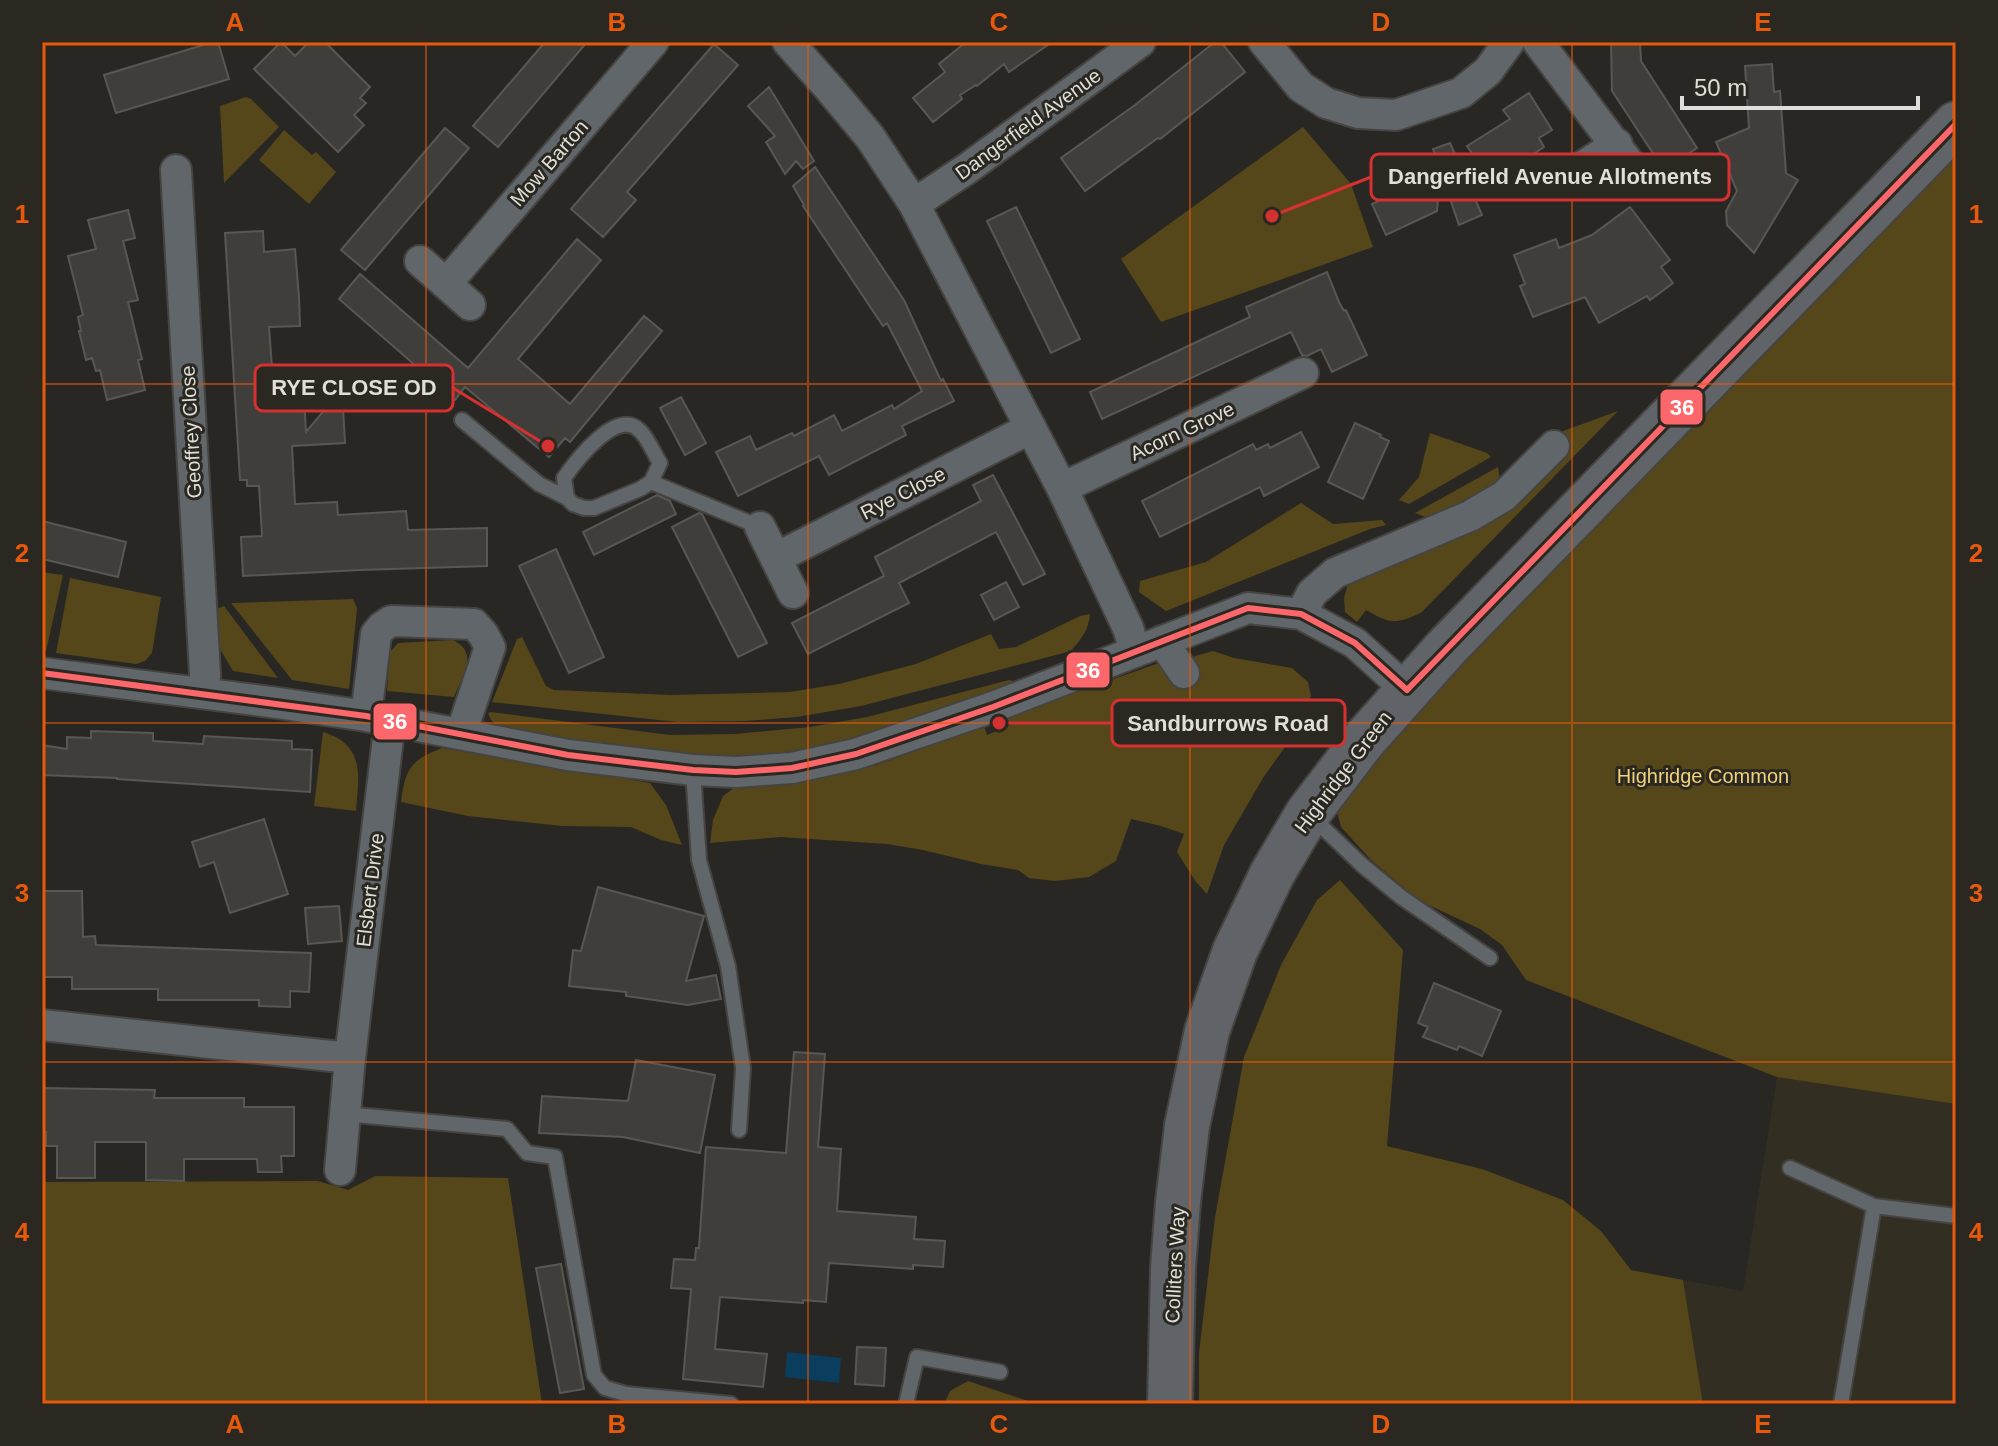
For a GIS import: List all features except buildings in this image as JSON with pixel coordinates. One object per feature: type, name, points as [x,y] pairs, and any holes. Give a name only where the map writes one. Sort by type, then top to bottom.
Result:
[{"type":"highway","name":"Highridge Green","points":[[1187,1126],[1207,1031],[1235,951],[1272,874],[1308,813],[1364,740],[1446,648],[1956,124]]},
{"type":"highway","name":"Colliters Way","points":[[1170,1404],[1173,1268],[1187,1126]]},
{"type":"street","name":"Mow Barton","points":[[446,284],[653,42]]},
{"type":"street","points":[[788,42],[870,137],[914,204],[1062,488],[1128,628],[1184,673]]},
{"type":"street","name":"Dangerfield Avenue","points":[[914,204],[1140,42]]},
{"type":"street","points":[[1264,42],[1301,87],[1326,103],[1358,113],[1396,115],[1461,93],[1488,71],[1509,42]]},
{"type":"street","points":[[1538,42],[1641,179]]},
{"type":"street","points":[[1577,170],[1617,144]]},
{"type":"street","name":"Geoffrey Close","points":[[176,170],[204,693]]},
{"type":"street","points":[[420,261],[470,305]]},
{"type":"street","name":"Acorn Grove","points":[[1062,488],[1303,373]]},
{"type":"street","name":"Rye Close","points":[[776,558],[1031,428]]},
{"type":"street","points":[[1301,614],[1312,593],[1335,573],[1470,516],[1504,496],[1554,446]]},
{"type":"street","points":[[760,527],[793,593]]},
{"type":"street","points":[[42,673],[378,719],[568,755],[736,772],[792,768],[856,754],[993,707],[1248,608],[1301,614],[1355,643],[1407,690]]},
{"type":"street","name":"Elsbert Drive","points":[[340,1170],[378,719],[376,634],[382,627],[391,621],[474,624],[483,634],[490,647],[461,734]]},
{"type":"street","points":[[42,1025],[350,1058]]},
{"type":"lane","points":[[462,420],[539,484],[584,508],[594,508],[651,482],[660,463],[639,429],[624,426],[610,430],[584,451],[564,478],[567,498]]},
{"type":"lane","points":[[651,482],[760,527]]},
{"type":"lane","points":[[693,770],[699,860],[728,966],[743,1068],[739,1130]]},
{"type":"lane","points":[[1308,813],[1401,897],[1490,958]]},
{"type":"lane","points":[[345,1114],[507,1129],[527,1153],[555,1157],[594,1375],[605,1388],[626,1394],[731,1404]]},
{"type":"lane","points":[[1790,1168],[1874,1206],[1956,1216]]},
{"type":"lane","points":[[1841,1404],[1874,1206]]},
{"type":"lane","points":[[906,1404],[917,1357],[1000,1372]]},
{"type":"shaded area","points":[[1777,1077],[1956,1104],[1956,1404],[1703,1404],[1683,1280],[1743,1291]]},
{"type":"green space","points":[[246,97],[279,127],[224,183],[220,106]]},
{"type":"green space","points":[[1303,127],[1351,184],[1373,247],[1161,322],[1121,259]]},
{"type":"green space","points":[[284,130],[312,155],[316,152],[336,172],[309,204],[259,160]]},
{"type":"green space","name":"Highridge Common","points":[[1956,151],[1956,1104],[1777,1077],[1526,980],[1502,945],[1480,929],[1418,900],[1371,860],[1341,827],[1336,808],[1413,714]]},
{"type":"green space","points":[[1618,411],[1422,612],[1393,621],[1366,610],[1357,622],[1345,612],[1344,598],[1348,584],[1467,530],[1555,434]]},
{"type":"green space","points":[[1430,433],[1491,457],[1409,504],[1399,500],[1419,477]]},
{"type":"green space","points":[[1498,467],[1500,481],[1495,489],[1428,518],[1415,513]]},
{"type":"green space","points":[[1301,503],[1333,524],[1382,520],[1386,525],[1166,611],[1139,592],[1140,581],[1206,562]]},
{"type":"green space","points":[[42,572],[63,575],[46,651],[42,651]]},
{"type":"green space","points":[[70,578],[161,597],[152,653],[145,661],[136,664],[56,653]]},
{"type":"green space","points":[[353,599],[357,608],[349,689],[292,680],[231,603]]},
{"type":"green space","points":[[224,606],[278,678],[233,671],[220,649],[217,609]]},
{"type":"green space","points":[[1090,614],[1086,630],[1071,651],[861,706],[797,717],[677,722],[492,702],[517,639],[522,637],[546,686],[554,690],[671,695],[790,692],[839,684],[916,664],[991,634],[999,649],[1016,647]]},
{"type":"green space","points":[[453,640],[466,651],[467,658],[467,666],[454,697],[387,691],[390,652],[398,643]]},
{"type":"green space","points":[[1213,651],[1234,658],[1292,668],[1308,682],[1311,696],[1301,713],[1290,723],[1290,740],[1263,778],[1224,845],[1207,894],[1177,852],[1184,834],[1131,819],[1116,861],[1089,877],[1055,881],[1029,878],[1018,870],[887,844],[781,837],[710,843],[713,820],[723,796],[734,788],[780,785],[877,765],[984,726],[987,735],[1010,725],[1007,717],[1156,664],[1189,662],[1195,656]]},
{"type":"green space","points":[[1009,680],[1017,682],[877,732],[819,748],[758,756],[726,757],[641,750],[580,741],[499,727],[488,713],[670,735],[734,734],[810,727],[867,717]]},
{"type":"green space","points":[[323,732],[337,738],[353,753],[358,773],[356,811],[314,806]]},
{"type":"green space","points":[[442,748],[650,783],[666,805],[682,845],[631,827],[562,826],[468,816],[401,802],[411,768],[423,757]]},
{"type":"green space","points":[[1340,880],[1403,950],[1387,1146],[1482,1169],[1563,1200],[1601,1231],[1631,1270],[1683,1280],[1703,1404],[1199,1404],[1199,1353],[1215,1217],[1244,1057],[1281,965],[1317,900]]},
{"type":"green space","points":[[375,1176],[508,1178],[542,1404],[42,1404],[42,1182],[318,1181],[348,1190]]},
{"type":"green space","points":[[968,1381],[1037,1404],[944,1404],[950,1391]]},
{"type":"water","points":[[787,1352],[841,1358],[839,1383],[785,1377]]},
{"type":"transit line","name":"36","points":[[1407,690],[1956,124]]},
{"type":"transit line","name":"36","points":[[42,673],[366,716],[568,755],[736,772],[792,768],[856,754],[993,707],[1248,608],[1301,614],[1355,643],[1407,690]]},
{"type":"place","name":"Dangerfield Avenue Allotments","points":[[1272,216]]},
{"type":"place","name":"RYE CLOSE OD","points":[[548,446]]},
{"type":"place","name":"Sandburrows Road","points":[[999,723]]}]
